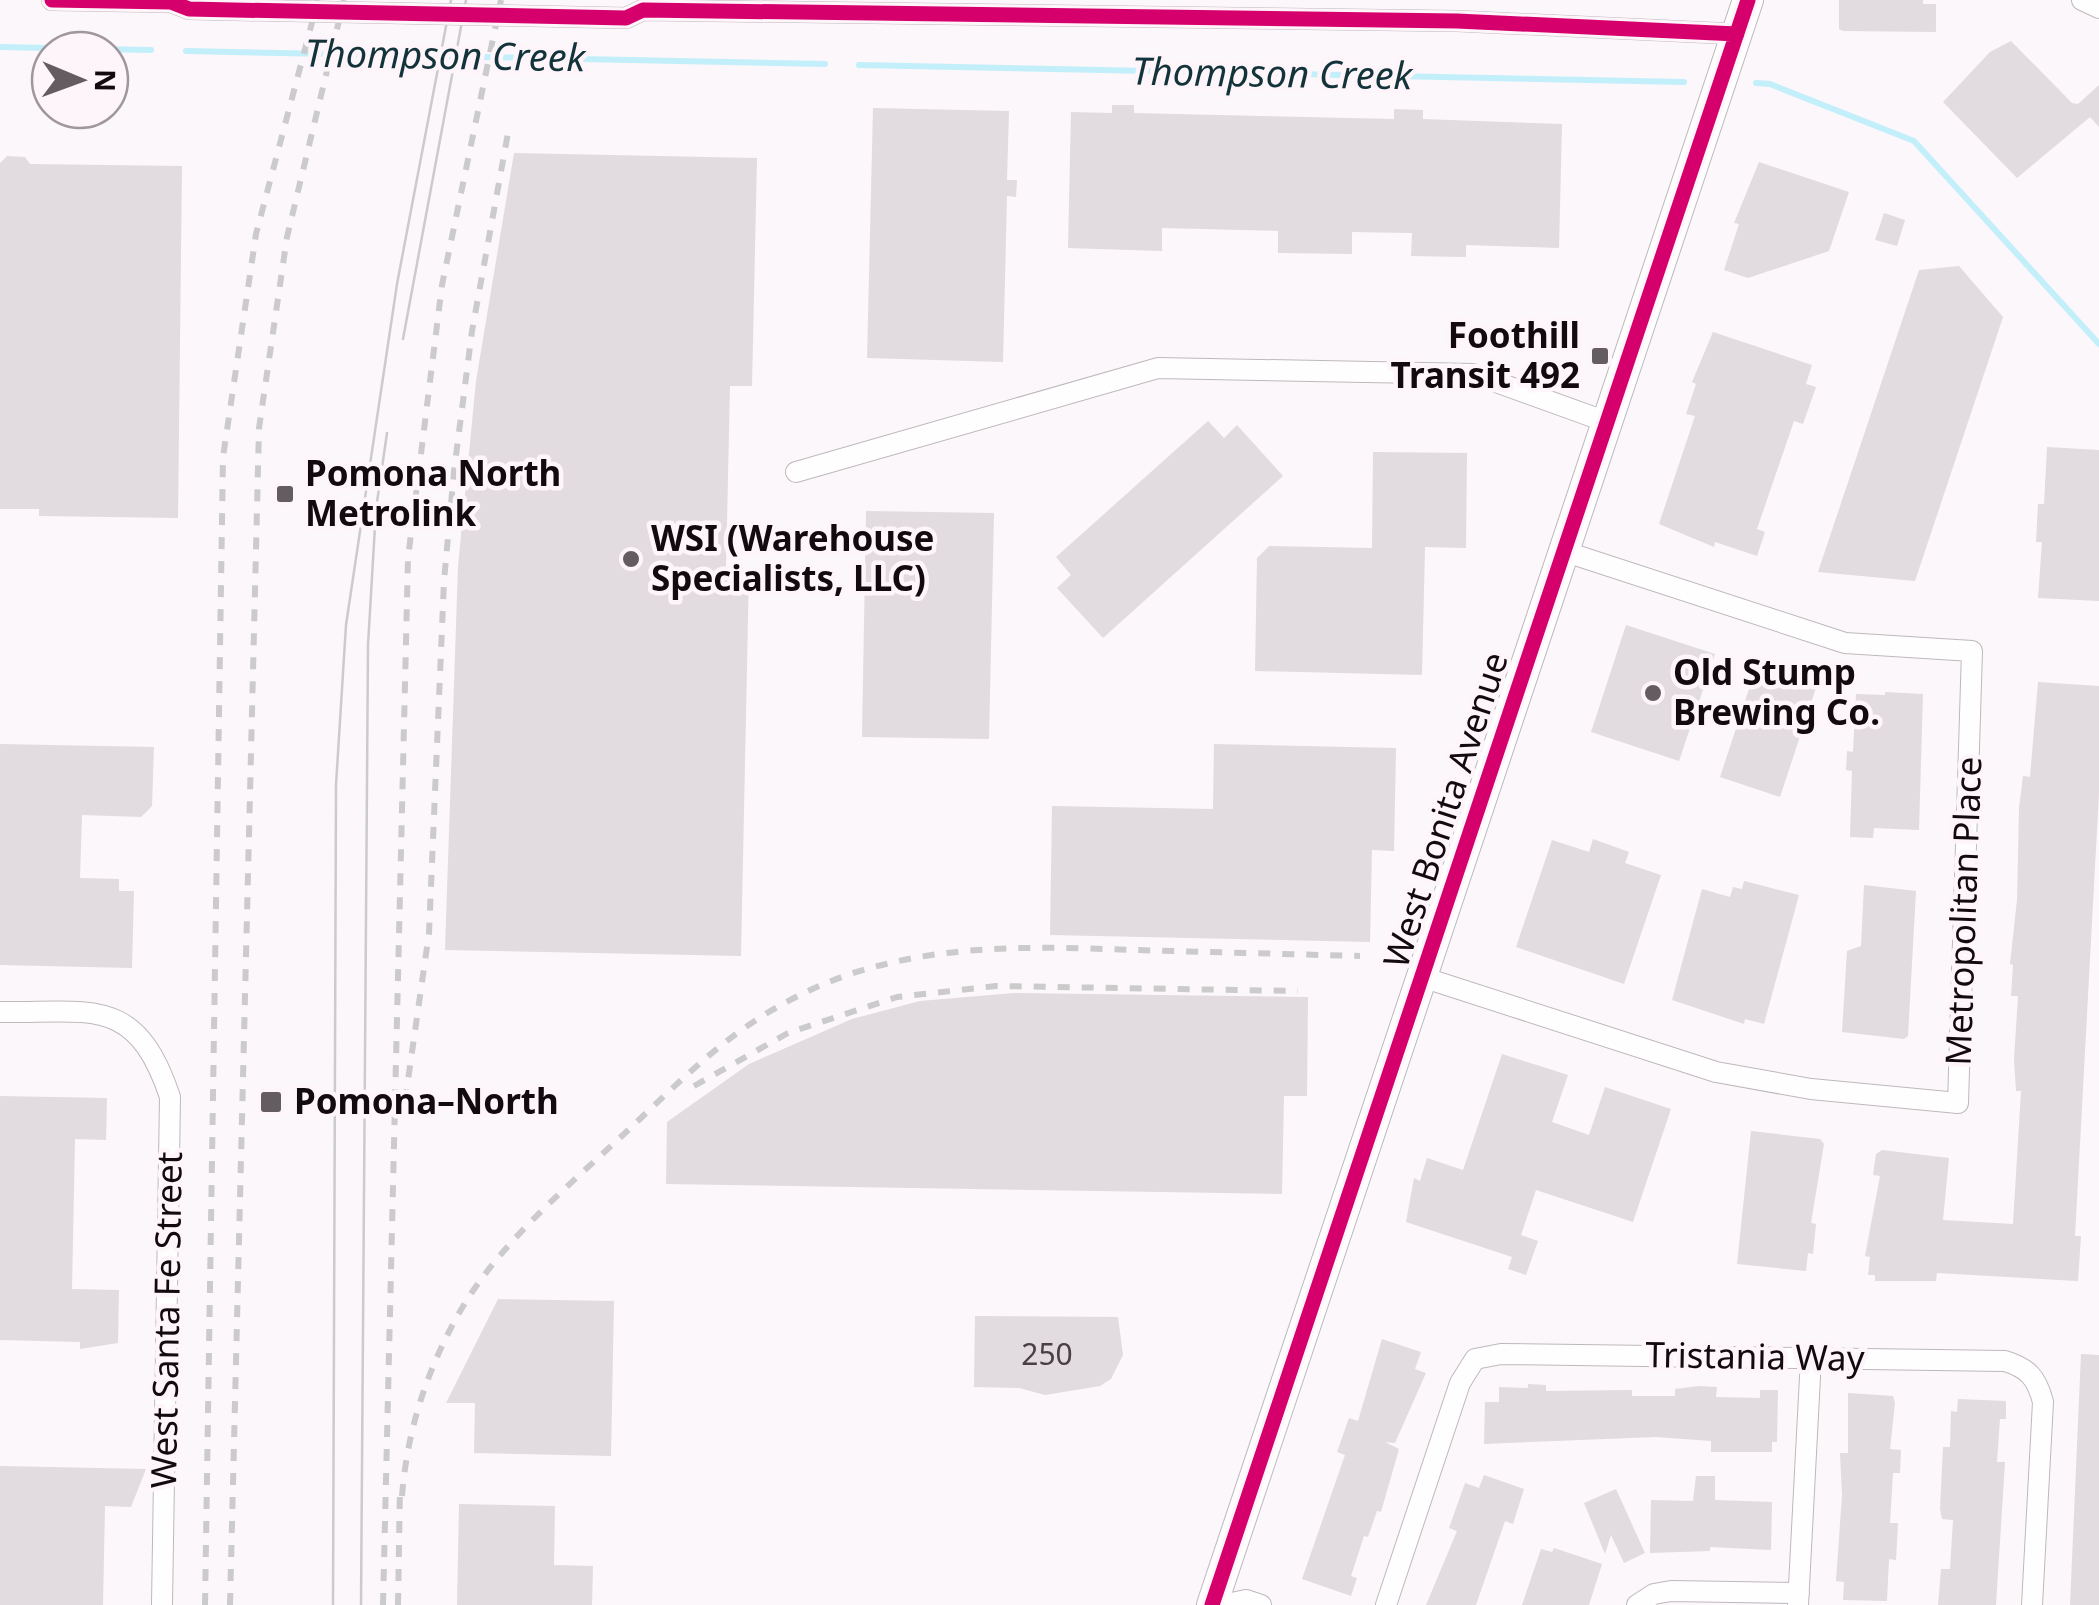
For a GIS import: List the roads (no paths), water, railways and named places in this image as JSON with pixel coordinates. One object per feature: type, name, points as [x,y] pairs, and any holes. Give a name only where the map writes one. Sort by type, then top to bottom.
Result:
[{"type":"main road","name":"West Bonita Avenue","points":[[1212,1605],[1748,0]]},
{"type":"street","points":[[52,0],[173,1],[189,9],[314,15],[626,18],[634,5],[1009,9],[1457,21],[1737,34]]},
{"type":"street","points":[[1457,21],[1464,0]]},
{"type":"street","points":[[2082,0],[2099,8]]},
{"type":"street","points":[[796,472],[1158,368],[1474,374],[1607,422]]},
{"type":"street","name":"Metropolitan Place","points":[[1422,977],[1716,1072],[1811,1089],[1958,1103],[1972,651],[1845,643],[1563,552]]},
{"type":"street","name":"West Santa Fe Street","points":[[0,1012],[99,1013],[130,1024],[146,1040],[170,1097],[162,1605]]},
{"type":"street","name":"Tristania Way","points":[[1386,1605],[1460,1382],[1475,1359],[1501,1354],[2005,1361],[2032,1374],[2043,1402],[2032,1605]]},
{"type":"street","points":[[1637,1605],[1654,1594],[1671,1591],[1798,1599],[1811,1358]]},
{"type":"street","points":[[1222,1605],[1246,1600],[1261,1605]]},
{"type":"waterway","name":"Thompson Creek","points":[[0,47],[151,50]]},
{"type":"waterway","name":"Thompson Creek","points":[[186,51],[825,64]]},
{"type":"waterway","name":"Thompson Creek","points":[[859,65],[1684,82]]},
{"type":"waterway","name":"Thompson Creek","points":[[1756,83],[1770,84],[1914,141],[2099,344]]},
{"type":"tram line","points":[[333,1605],[336,785],[346,625],[397,284],[451,0]]},
{"type":"tram line","points":[[403,339],[466,0]]},
{"type":"tram line","points":[[361,1605],[368,645],[376,509],[387,433]]},
{"type":"railway","points":[[205,1605],[223,457],[256,234],[318,0]]},
{"type":"railway","points":[[230,1605],[259,428],[287,237],[344,0]]},
{"type":"railway","points":[[383,1605],[408,558],[442,285],[501,0]]},
{"type":"railway","points":[[405,1101],[429,933],[444,581],[454,471],[472,331],[508,133]]},
{"type":"railway","points":[[402,1496],[408,1451],[425,1386],[453,1324],[488,1270],[553,1200],[679,1082],[738,1032],[781,1005],[872,967],[978,950],[1072,948],[1360,956]]},
{"type":"railway","points":[[694,1086],[788,1033],[897,997],[996,986],[1298,991]]},
{"type":"railway","points":[[398,1605],[400,1485]]},
{"type":"place","name":"Foothill Transit 492","points":[[1600,356]]},
{"type":"place","name":"Pomona North Metrolink","points":[[285,494]]},
{"type":"place","name":"WSI (Warehouse Specialists, LLC)","points":[[631,559]]},
{"type":"place","name":"Old Stump Brewing Co.","points":[[1653,693]]},
{"type":"place","name":"Pomona–North","points":[[271,1102]]}]
